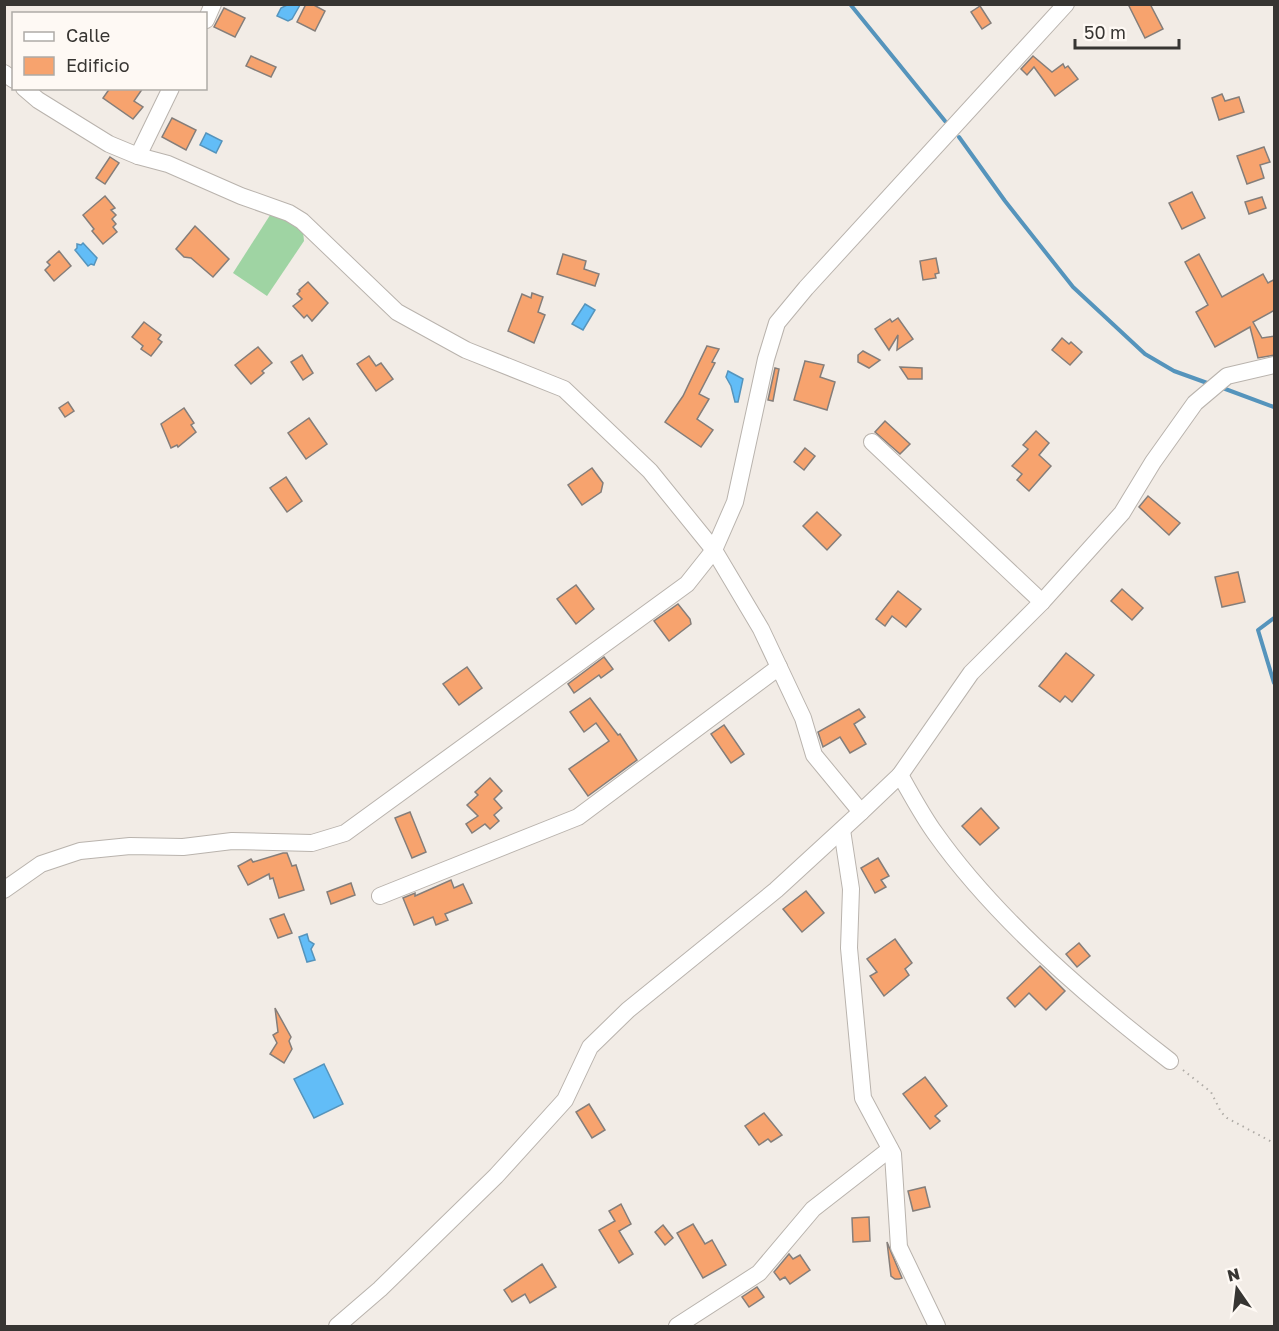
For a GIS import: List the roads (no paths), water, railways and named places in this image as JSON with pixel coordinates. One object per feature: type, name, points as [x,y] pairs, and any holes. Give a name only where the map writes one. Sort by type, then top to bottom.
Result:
[{"type":"street","points":[[4,890],[41,864],[80,851],[130,846],[183,847],[232,841],[312,843],[345,833],[687,584],[714,550],[735,502],[766,359],[777,324],[806,288],[1064,5]]},
{"type":"street","points":[[26,90],[38,100],[109,144],[138,156],[168,164],[241,196],[289,213],[302,221],[397,312],[466,350],[564,389],[650,471],[714,550],[761,629],[803,718],[814,755],[861,812]]},
{"type":"street","points":[[138,156],[170,90]]},
{"type":"street","points":[[337,1326],[380,1288],[496,1176],[557,1109],[565,1100],[590,1047],[628,1010],[776,890],[900,775],[971,673],[1042,602],[1122,513],[1153,462],[1195,403],[1227,376],[1271,365]]},
{"type":"street","points":[[872,442],[1042,602]]},
{"type":"street","points":[[380,896],[578,817],[779,667]]},
{"type":"street","points":[[900,775],[936,836],[1021,933],[1101,1006],[1170,1061]]},
{"type":"street","points":[[842,830],[851,889],[849,948],[863,1098],[893,1154],[899,1247],[937,1326]]},
{"type":"street","points":[[677,1326],[759,1273],[813,1209],[890,1149]]},
{"type":"water","points":[[289,4],[300,5],[292,19],[288,21],[277,16],[281,8]]},
{"type":"water","points":[[206,133],[222,141],[216,153],[200,145]]},
{"type":"water","points":[[83,243],[97,258],[94,265],[88,266],[75,250],[77,244]]},
{"type":"water","points":[[585,304],[595,310],[583,330],[572,324]]},
{"type":"water","points":[[728,371],[743,379],[738,402],[735,402],[726,377]]},
{"type":"water","points":[[307,934],[309,941],[314,944],[311,949],[315,960],[307,962],[299,937]]},
{"type":"water","points":[[324,1064],[343,1104],[314,1118],[294,1079]]},
{"type":"waterway","points":[[850,4],[945,121]]},
{"type":"waterway","points":[[959,137],[1005,201],[1073,287],[1145,354],[1174,371],[1210,384]]},
{"type":"waterway","points":[[1220,387],[1274,407]]},
{"type":"waterway","points":[[1274,618],[1258,630],[1274,683]]}]
